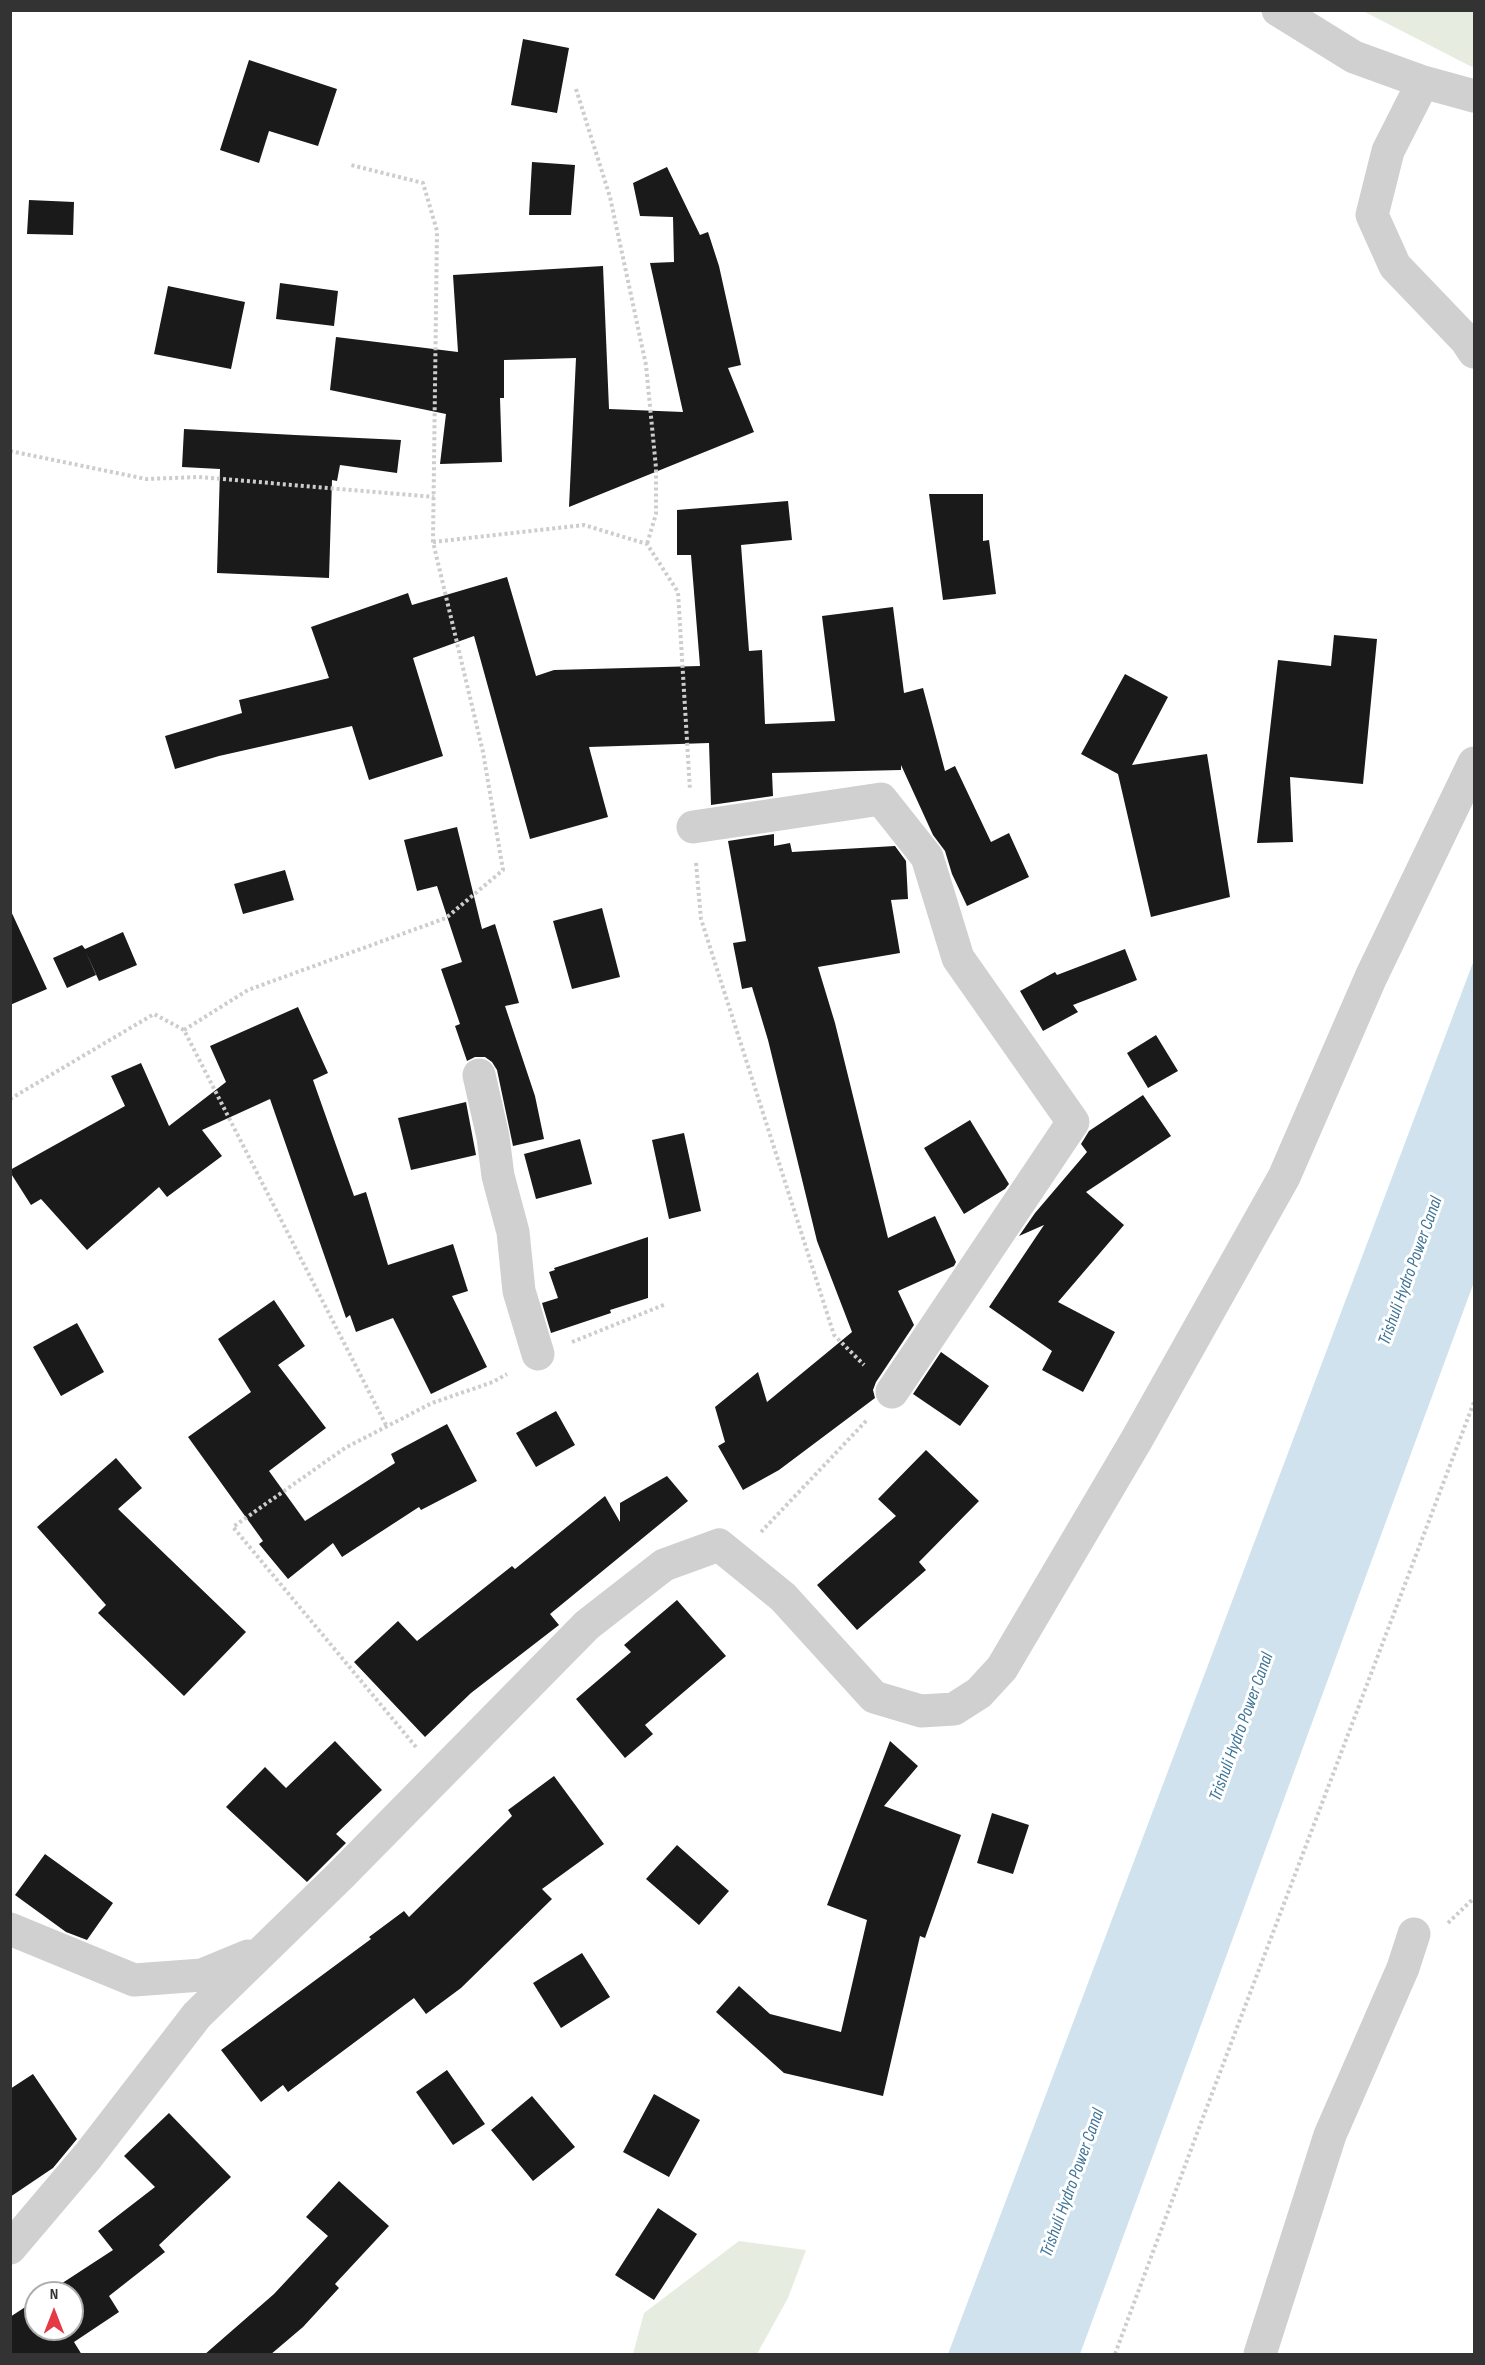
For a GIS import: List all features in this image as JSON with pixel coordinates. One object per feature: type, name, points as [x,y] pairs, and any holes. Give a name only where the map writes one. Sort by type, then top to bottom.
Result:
[{"type":"street","points":[[1278,10],[1354,57],[1423,82],[1474,96]]},
{"type":"street","points":[[1423,82],[1388,151],[1372,215],[1395,266],[1466,340],[1474,352]]},
{"type":"street","points":[[10,2248],[88,2156],[197,2015],[587,1625],[664,1565],[719,1545],[783,1598],[874,1697],[921,1711],[954,1709],[979,1693],[1002,1668],[1137,1439],[1284,1177],[1371,977],[1474,764]]},
{"type":"street","points":[[693,827],[882,799],[927,857],[958,957],[1073,1122],[892,1392]]},
{"type":"street","points":[[479,1075],[494,1137],[498,1176],[513,1232],[519,1291],[538,1354]]},
{"type":"street","points":[[10,1929],[134,1980],[202,1975],[264,1950]]},
{"type":"street","points":[[1260,2355],[1330,2134],[1403,1968],[1414,1934]]},
{"type":"path","points":[[576,89],[610,197],[646,365],[656,468],[656,514],[647,544]]},
{"type":"path","points":[[183,1030],[248,990],[446,918],[503,870],[483,752],[433,542],[436,231],[423,183],[351,165]]},
{"type":"path","points":[[10,451],[146,479],[199,477],[434,497]]},
{"type":"path","points":[[433,542],[584,525],[647,544],[678,591],[701,919],[834,1335],[892,1392],[736,1559]]},
{"type":"path","points":[[10,1099],[154,1014],[183,1030],[386,1425]]},
{"type":"path","points":[[439,1775],[233,1527],[345,1448],[386,1425],[432,1402],[494,1382],[538,1354],[603,1331],[666,1304]]},
{"type":"path","points":[[1115,2355],[1474,1402]]},
{"type":"shaded area","points":[[1363,11],[1474,11],[1474,68]]},
{"type":"shaded area","points":[[739,2241],[806,2250],[788,2298],[757,2354],[633,2354],[644,2313]]},
{"type":"water","name":"Trishuli Hydro Power Canal","points":[[1474,960],[1474,1282],[1080,2354],[948,2354]]},
{"type":"building","points":[[523,39],[569,48],[557,113],[511,105]]},
{"type":"building","points":[[249,60],[337,89],[318,146],[269,131],[259,163],[220,150]]},
{"type":"building","points":[[532,162],[575,165],[571,215],[529,215]]},
{"type":"building","points":[[667,167],[700,235],[708,232],[719,266],[741,365],[728,368],[754,432],[569,507],[576,358],[504,360],[504,398],[500,398],[502,462],[440,464],[446,414],[330,390],[336,337],[458,352],[453,275],[603,266],[609,409],[683,412],[650,263],[674,262],[673,217],[640,216],[633,183]]},
{"type":"building","points":[[29,200],[74,202],[73,235],[27,234]]},
{"type":"building","points":[[280,283],[338,291],[334,326],[276,319]]},
{"type":"building","points":[[168,286],[245,302],[231,369],[154,354]]},
{"type":"building","points":[[184,429],[401,440],[397,473],[340,465],[337,481],[332,480],[329,578],[217,573],[220,469],[182,467]]},
{"type":"building","points":[[929,494],[983,494],[983,541],[989,540],[996,594],[943,600]]},
{"type":"building","points":[[788,501],[792,540],[741,545],[749,651],[762,650],[765,724],[835,721],[822,616],[893,607],[904,693],[923,688],[945,771],[955,766],[991,842],[1009,833],[1029,877],[967,906],[952,874],[945,851],[933,835],[901,765],[901,770],[772,773],[773,796],[711,805],[709,743],[589,747],[608,817],[530,839],[474,636],[413,658],[443,756],[369,780],[352,726],[219,756],[175,769],[165,736],[242,713],[239,700],[329,678],[311,627],[408,593],[412,605],[507,577],[536,676],[554,670],[700,666],[691,555],[677,555],[677,510]]},
{"type":"building","points":[[1334,635],[1377,639],[1363,784],[1290,777],[1293,842],[1257,843],[1278,660],[1331,666]]},
{"type":"building","points":[[1125,674],[1168,697],[1132,765],[1207,754],[1230,897],[1151,917],[1118,774],[1081,754]]},
{"type":"building","points":[[457,827],[482,929],[495,924],[519,1003],[505,1006],[535,1096],[544,1139],[513,1146],[497,1070],[485,1057],[475,1057],[467,1061],[455,1026],[460,1024],[441,969],[462,962],[437,886],[417,891],[404,840]]},
{"type":"building","points":[[774,834],[774,846],[790,843],[792,852],[895,846],[906,861],[908,899],[891,900],[900,953],[818,967],[835,1023],[888,1238],[935,1216],[956,1262],[954,1266],[898,1291],[914,1325],[876,1382],[873,1390],[875,1398],[779,1470],[743,1490],[718,1446],[725,1442],[715,1407],[758,1372],[767,1402],[852,1332],[817,1241],[768,1040],[752,987],[742,989],[733,943],[746,941],[728,841]]},
{"type":"building","points":[[285,870],[294,900],[243,914],[234,884]]},
{"type":"building","points":[[602,908],[620,977],[572,989],[553,921]]},
{"type":"building","points":[[10,909],[47,989],[10,1005]]},
{"type":"building","points":[[123,932],[137,965],[99,981],[85,950],[96,975],[67,988],[53,958],[82,945],[85,949]]},
{"type":"building","points":[[1125,949],[1137,980],[1073,1005],[1078,1012],[1043,1031],[1020,991],[1055,972],[1057,975]]},
{"type":"building","points":[[298,1007],[328,1073],[313,1080],[354,1196],[366,1192],[388,1265],[453,1244],[468,1291],[452,1296],[487,1367],[431,1394],[393,1318],[356,1332],[350,1315],[346,1318],[270,1099],[202,1130],[222,1156],[167,1197],[159,1187],[87,1250],[41,1199],[31,1205],[10,1172],[125,1106],[111,1076],[141,1063],[169,1126],[226,1082],[210,1046]]},
{"type":"building","points":[[1156,1035],[1178,1071],[1148,1088],[1127,1053]]},
{"type":"building","points":[[1143,1095],[1171,1136],[1086,1192],[1124,1225],[1058,1302],[1115,1332],[1083,1392],[1042,1370],[1052,1351],[989,1307],[1044,1225],[1019,1236],[1035,1213],[1087,1152],[1081,1144],[1089,1131]]},
{"type":"building","points":[[466,1102],[476,1155],[411,1170],[398,1118]]},
{"type":"building","points":[[970,1120],[1009,1184],[1005,1189],[964,1214],[924,1148]]},
{"type":"building","points":[[684,1133],[701,1211],[669,1219],[652,1140]]},
{"type":"building","points":[[580,1139],[592,1184],[536,1199],[524,1154]]},
{"type":"building","points":[[648,1237],[648,1298],[551,1333],[542,1303],[558,1298],[549,1272],[555,1270],[554,1268]]},
{"type":"building","points":[[274,1300],[305,1346],[278,1365],[326,1428],[269,1471],[305,1521],[395,1463],[391,1454],[447,1424],[477,1481],[421,1510],[419,1507],[342,1557],[333,1543],[288,1579],[259,1544],[263,1541],[188,1437],[251,1392],[218,1339]]},
{"type":"building","points":[[77,1323],[104,1372],[61,1396],[33,1347]]},
{"type":"building","points":[[941,1352],[989,1386],[960,1426],[913,1394]]},
{"type":"building","points":[[556,1411],[575,1445],[536,1467],[516,1433]]},
{"type":"building","points":[[926,1450],[979,1501],[919,1562],[926,1570],[857,1630],[817,1585],[896,1516],[878,1499]]},
{"type":"building","points":[[116,1458],[142,1488],[118,1509],[246,1632],[184,1696],[98,1613],[106,1605],[37,1527]]},
{"type":"building","points":[[667,1476],[688,1501],[550,1614],[559,1625],[471,1693],[425,1737],[354,1662],[398,1621],[417,1641],[512,1566],[515,1569],[605,1496],[620,1522],[620,1503]]},
{"type":"building","points":[[677,1600],[726,1656],[645,1725],[653,1734],[625,1758],[576,1699],[631,1652],[624,1645]]},
{"type":"building","points":[[335,1741],[382,1790],[336,1834],[346,1843],[307,1882],[226,1807],[265,1767],[286,1788]]},
{"type":"building","points":[[890,1741],[918,1766],[884,1806],[961,1835],[925,1938],[920,1936],[883,2096],[784,2073],[716,2012],[739,1986],[770,2014],[841,2032],[867,1920],[827,1905]]},
{"type":"building","points":[[554,1776],[604,1844],[542,1889],[552,1899],[461,1988],[426,2014],[414,1998],[288,2092],[283,2085],[261,2102],[221,2050],[371,1939],[369,1937],[404,1911],[409,1917],[512,1816],[508,1810]]},
{"type":"building","points":[[992,1813],[1029,1825],[1013,1874],[977,1863]]},
{"type":"building","points":[[677,1845],[729,1891],[699,1925],[646,1879]]},
{"type":"building","points":[[45,1854],[113,1903],[87,1940],[66,1932],[15,1895]]},
{"type":"building","points":[[582,1953],[610,1997],[561,2028],[533,1983]]},
{"type":"building","points":[[447,2070],[485,2124],[453,2145],[416,2092]]},
{"type":"building","points":[[33,2074],[77,2139],[53,2168],[10,2197],[10,2089]]},
{"type":"building","points":[[654,2094],[700,2120],[669,2177],[623,2152]]},
{"type":"building","points":[[532,2096],[575,2147],[533,2181],[491,2130]]},
{"type":"building","points":[[169,2113],[231,2177],[159,2245],[165,2252],[109,2296],[119,2312],[84,2335],[84,2281],[65,2281],[113,2250],[98,2231],[155,2187],[124,2156]]},
{"type":"building","points":[[339,2181],[389,2226],[335,2284],[339,2288],[303,2327],[270,2355],[204,2355],[274,2294],[328,2236],[306,2217]]},
{"type":"building","points":[[658,2208],[697,2234],[654,2300],[615,2275]]},
{"type":"building","points":[[24,2308],[24,2341],[76,2341],[82,2355],[10,2355],[10,2317]]}]
